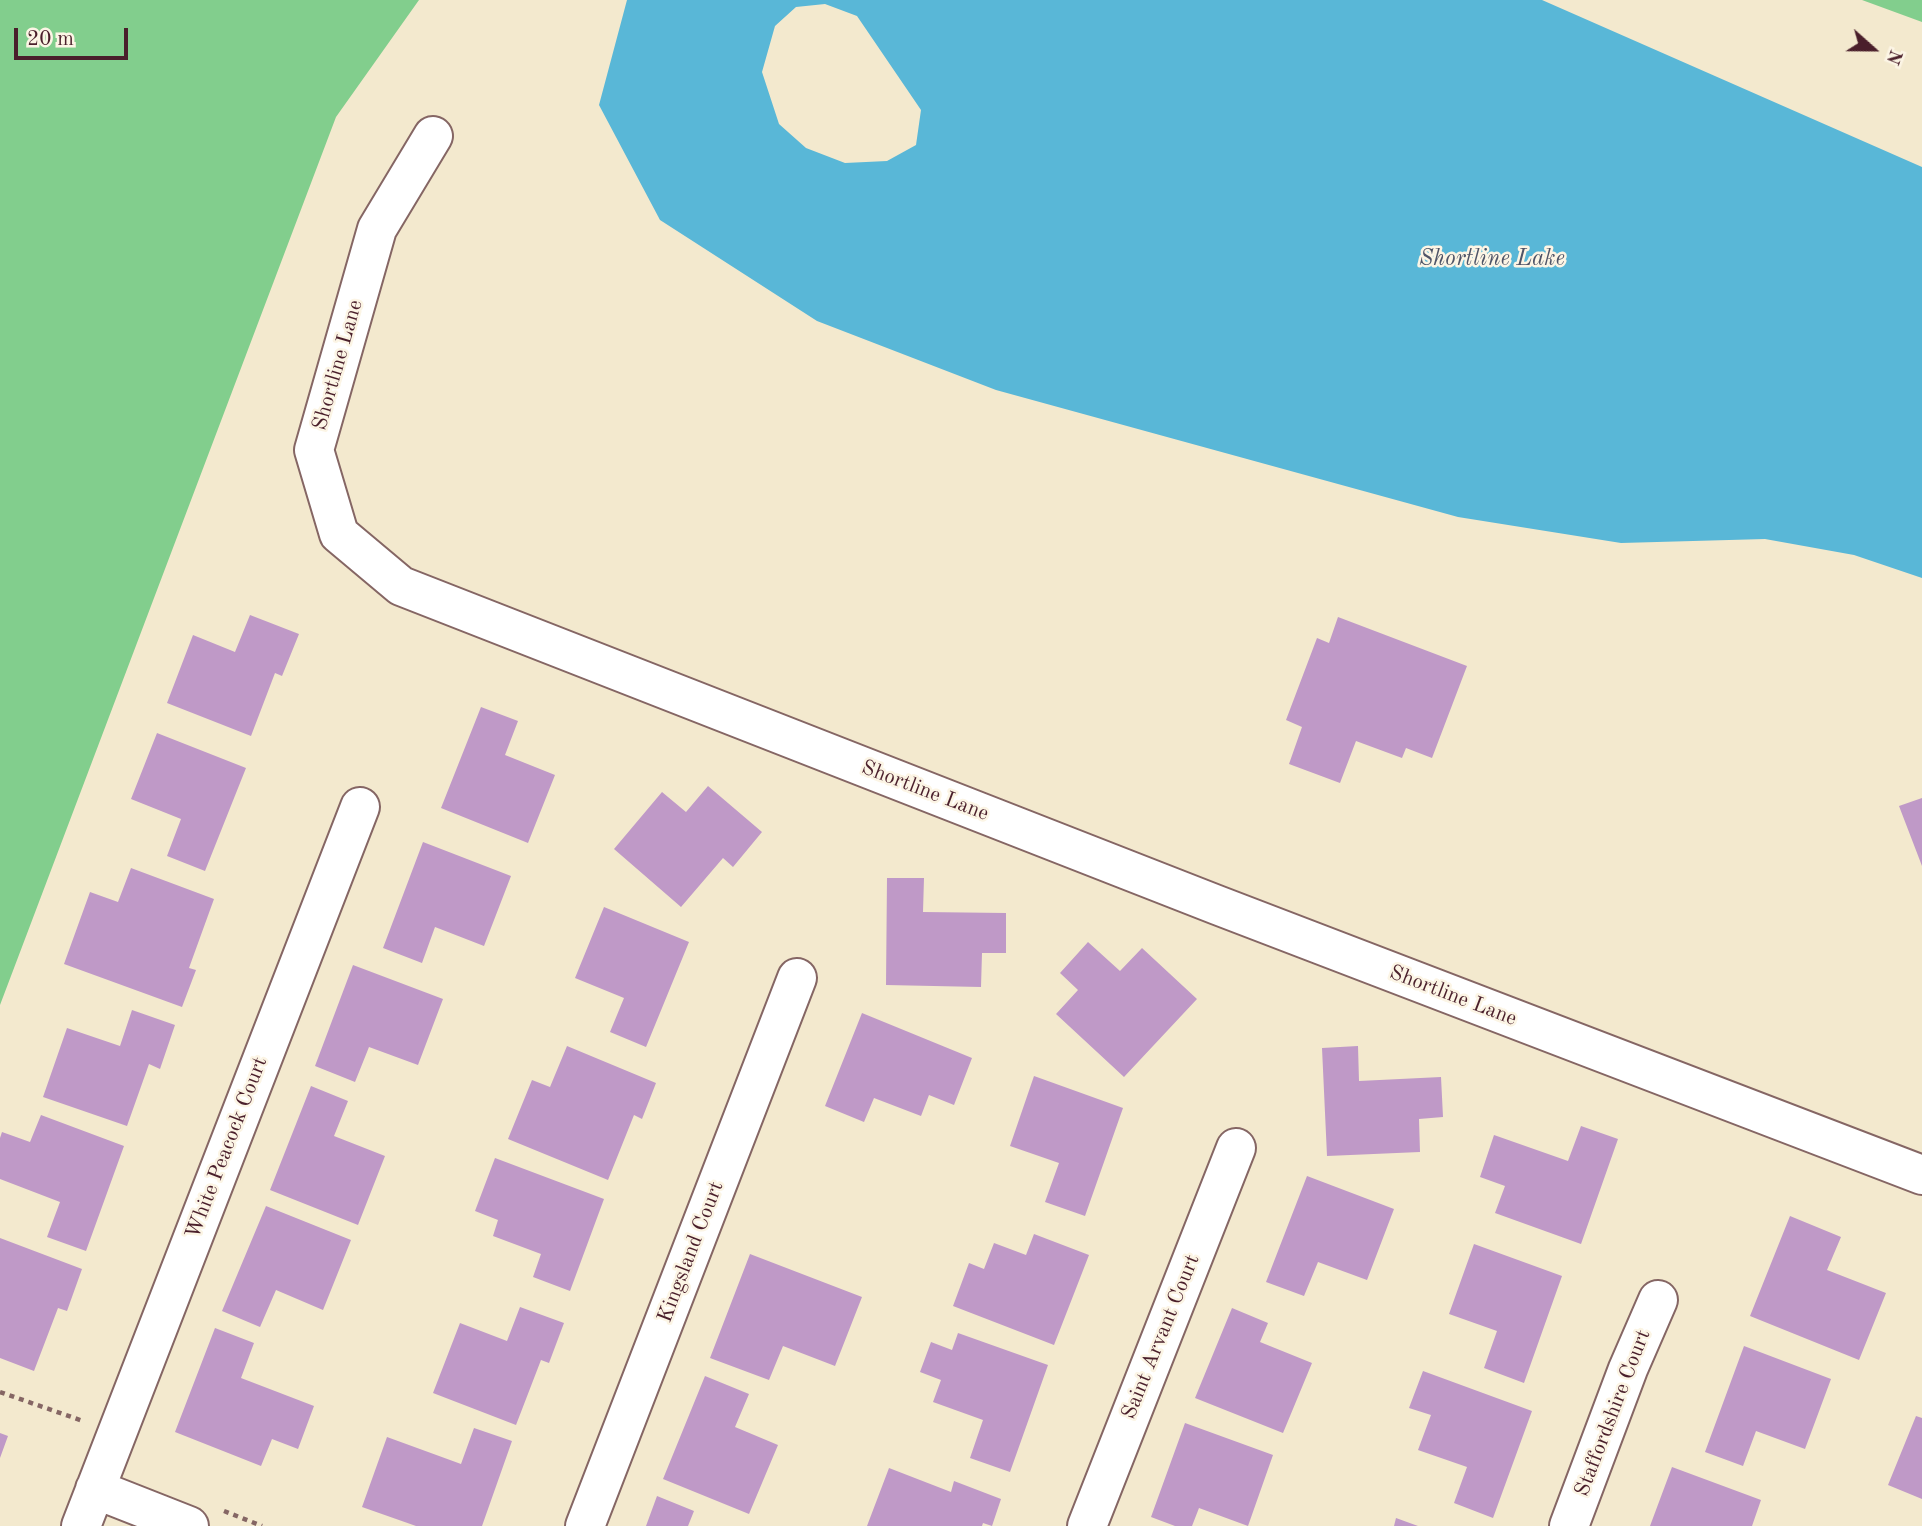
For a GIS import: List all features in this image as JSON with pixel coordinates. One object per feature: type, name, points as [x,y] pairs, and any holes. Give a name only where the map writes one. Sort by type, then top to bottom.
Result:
[{"type":"street","name":"Shortline Lane","points":[[433,136],[377,229],[314,450],[339,534],[401,586],[1204,900],[1922,1175]]},
{"type":"street","name":"White Peacock Court","points":[[81,1526],[360,807]]},
{"type":"street","name":"Kingsland Court","points":[[585,1526],[797,978]]},
{"type":"street","name":"Saint Arvant Court","points":[[1087,1526],[1236,1148]]},
{"type":"street","name":"Staffordshire Court","points":[[1569,1526],[1628,1369],[1658,1300]]},
{"type":"street","points":[[95,1489],[189,1526]]},
{"type":"path","points":[[0,1392],[117,1433]]},
{"type":"green space","points":[[0,0],[419,0],[336,117],[0,1005]]},
{"type":"green space","points":[[1862,0],[1922,0],[1922,22]]},
{"type":"water","name":"Shortline Lake","points":[[627,0],[1542,0],[1922,167],[1922,578],[1854,555],[1765,539],[1621,543],[1458,517],[996,390],[817,321],[660,220],[599,105]],"holes":[[[825,4],[857,16],[921,110],[916,145],[887,161],[845,163],[806,148],[779,124],[762,72],[775,26],[796,7]]]},
{"type":"building","points":[[250,615],[299,634],[282,676],[275,673],[251,736],[167,703],[193,635],[235,652]]},
{"type":"building","points":[[1338,617],[1467,666],[1432,758],[1406,748],[1402,758],[1356,741],[1340,783],[1289,764],[1302,727],[1286,720],[1317,638],[1329,643]]},
{"type":"building","points":[[481,707],[518,721],[505,755],[555,775],[528,843],[441,808]]},
{"type":"building","points":[[157,733],[246,768],[205,871],[167,856],[181,819],[131,799]]},
{"type":"building","points":[[708,786],[762,832],[733,867],[723,858],[681,907],[614,849],[662,792],[686,812]]},
{"type":"building","points":[[1922,798],[1922,866],[1899,806]]},
{"type":"building","points":[[423,842],[511,876],[484,946],[435,927],[422,963],[383,948]]},
{"type":"building","points":[[131,868],[214,899],[189,968],[196,970],[182,1007],[64,964],[90,892],[118,902]]},
{"type":"building","points":[[887,878],[924,878],[923,912],[1006,913],[1006,953],[982,953],[981,987],[886,985]]},
{"type":"building","points":[[604,907],[689,942],[646,1047],[610,1032],[624,998],[575,978]]},
{"type":"building","points":[[1088,942],[1120,971],[1142,948],[1197,999],[1124,1077],[1056,1014],[1078,990],[1060,973]]},
{"type":"building","points":[[353,965],[443,999],[418,1065],[369,1047],[355,1082],[315,1066]]},
{"type":"building","points":[[132,1010],[175,1025],[160,1069],[149,1064],[127,1126],[43,1097],[67,1028],[120,1046]]},
{"type":"building","points":[[862,1013],[972,1058],[954,1105],[929,1095],[921,1116],[874,1098],[864,1122],[825,1106]]},
{"type":"building","points":[[567,1046],[656,1083],[642,1119],[634,1115],[608,1180],[508,1139],[532,1080],[550,1087]]},
{"type":"building","points":[[1358,1046],[1359,1081],[1441,1077],[1443,1117],[1419,1119],[1420,1152],[1327,1156],[1322,1048]]},
{"type":"building","points":[[1034,1076],[1123,1108],[1085,1216],[1045,1202],[1059,1163],[1010,1146]]},
{"type":"building","points":[[311,1086],[348,1101],[334,1136],[385,1156],[358,1225],[270,1190]]},
{"type":"building","points":[[41,1115],[124,1146],[86,1251],[47,1237],[60,1202],[0,1179],[2,1132],[30,1142]]},
{"type":"building","points":[[1581,1126],[1618,1139],[1581,1244],[1495,1213],[1505,1186],[1480,1177],[1494,1135],[1568,1161]]},
{"type":"building","points":[[495,1158],[604,1199],[570,1291],[533,1277],[541,1254],[493,1236],[498,1220],[475,1211]]},
{"type":"building","points":[[1307,1176],[1394,1209],[1367,1280],[1318,1262],[1304,1296],[1266,1282]]},
{"type":"building","points":[[266,1206],[351,1240],[323,1310],[276,1290],[260,1327],[222,1311]]},
{"type":"building","points":[[1790,1216],[1841,1237],[1827,1270],[1886,1293],[1859,1360],[1750,1316]]},
{"type":"building","points":[[1034,1234],[1089,1255],[1054,1345],[953,1306],[969,1263],[984,1269],[994,1243],[1026,1255]]},
{"type":"building","points":[[0,1238],[82,1269],[67,1311],[58,1308],[34,1371],[0,1358]]},
{"type":"building","points":[[1474,1244],[1562,1276],[1524,1383],[1484,1368],[1497,1331],[1449,1314]]},
{"type":"building","points":[[750,1254],[862,1297],[835,1366],[783,1346],[769,1380],[710,1358]]},
{"type":"building","points":[[520,1307],[564,1323],[549,1363],[541,1360],[516,1425],[433,1393],[460,1323],[507,1341]]},
{"type":"building","points":[[1232,1308],[1268,1323],[1260,1342],[1312,1363],[1283,1433],[1195,1398]]},
{"type":"building","points":[[215,1328],[254,1343],[241,1378],[314,1406],[298,1449],[272,1439],[261,1466],[175,1432]]},
{"type":"building","points":[[958,1333],[1048,1365],[1010,1472],[970,1458],[983,1420],[933,1402],[941,1380],[920,1372],[931,1342],[952,1350]]},
{"type":"building","points":[[1744,1346],[1831,1379],[1805,1449],[1756,1431],[1743,1466],[1705,1452]]},
{"type":"building","points":[[1423,1371],[1532,1411],[1493,1518],[1454,1503],[1467,1467],[1418,1450],[1431,1415],[1409,1408]]},
{"type":"building","points":[[705,1376],[749,1394],[735,1427],[778,1445],[749,1514],[663,1479]]},
{"type":"building","points":[[1916,1416],[1922,1418],[1922,1499],[1888,1485]]},
{"type":"building","points":[[1185,1423],[1273,1455],[1248,1526],[1199,1508],[1192,1526],[1175,1526],[1151,1517]]},
{"type":"building","points":[[474,1428],[512,1441],[482,1526],[416,1526],[362,1507],[387,1437],[461,1464]]},
{"type":"building","points":[[0,1433],[8,1436],[0,1458]]},
{"type":"building","points":[[1672,1467],[1761,1500],[1752,1526],[1650,1526]]},
{"type":"building","points":[[889,1468],[951,1492],[954,1481],[1001,1499],[992,1526],[983,1523],[982,1526],[867,1526]]},
{"type":"building","points":[[657,1496],[694,1511],[688,1526],[646,1526]]},
{"type":"building","points":[[1396,1518],[1418,1526],[1394,1526]]}]
